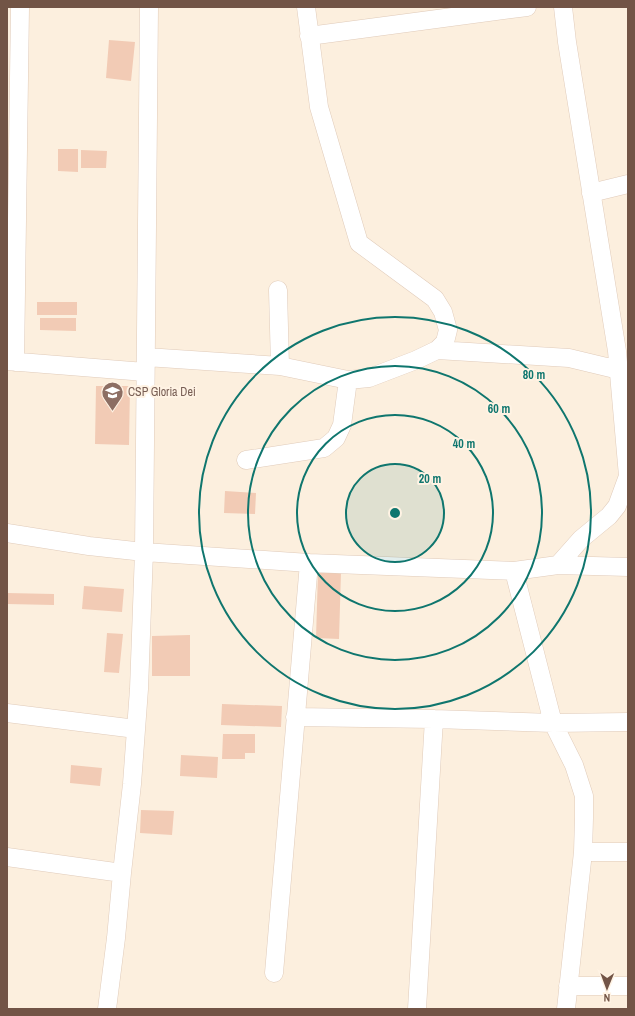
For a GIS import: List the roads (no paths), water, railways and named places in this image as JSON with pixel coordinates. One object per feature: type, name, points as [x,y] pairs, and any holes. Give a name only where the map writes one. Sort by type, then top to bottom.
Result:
[{"type":"street","points":[[20,7],[12,196],[11,361],[280,366],[348,380],[369,378],[416,360],[437,350],[445,342],[448,330],[443,312],[435,299],[359,243],[319,107],[306,7]]},
{"type":"street","points":[[107,1009],[132,784],[139,689],[144,552],[149,7]]},
{"type":"street","points":[[309,36],[527,7]]},
{"type":"street","points":[[558,565],[581,539],[622,505],[628,476],[618,370],[622,350],[590,193],[563,7]]},
{"type":"street","points":[[590,193],[628,184]]},
{"type":"street","points":[[278,290],[280,366]]},
{"type":"street","points":[[437,350],[569,358],[618,370]]},
{"type":"street","points":[[246,460],[324,448],[336,438],[342,425],[348,380]]},
{"type":"street","points":[[7,533],[89,546],[144,552],[309,563],[514,571],[558,565],[628,566]]},
{"type":"street","points":[[274,973],[309,563]]},
{"type":"street","points":[[514,571],[553,723],[574,766],[584,796],[583,852],[566,1009]]},
{"type":"street","points":[[7,713],[136,729]]},
{"type":"street","points":[[295,717],[434,719],[553,723],[628,722]]},
{"type":"street","points":[[417,1009],[434,719]]},
{"type":"street","points":[[583,852],[628,852]]},
{"type":"street","points":[[7,857],[122,873]]},
{"type":"street","points":[[568,986],[628,986]]},
{"type":"place","name":"CSP Gloria Dei","points":[[113,412]]}]
